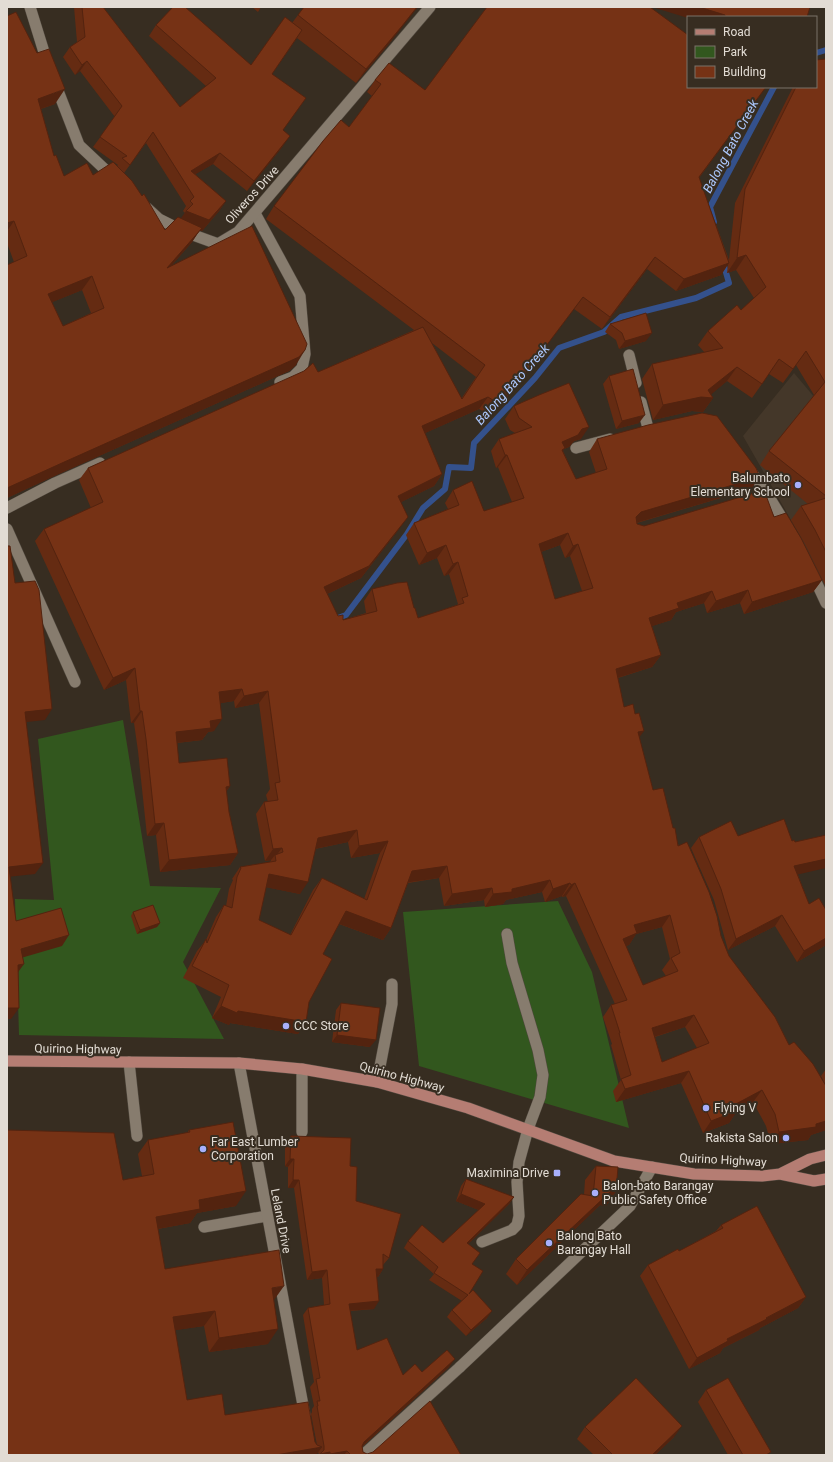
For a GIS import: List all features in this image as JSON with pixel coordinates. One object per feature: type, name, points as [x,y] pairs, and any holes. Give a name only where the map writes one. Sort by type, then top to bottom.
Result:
[{"type":"main road","name":"Quirino Highway","points":[[7,1061],[239,1063],[302,1069],[377,1082],[468,1108],[528,1128],[614,1161],[694,1174],[762,1176],[780,1174],[814,1181],[826,1179]]},
{"type":"main road","name":"Quirino Highway","points":[[780,1174],[810,1159],[826,1155]]},
{"type":"street","points":[[30,7],[43,52],[79,145],[125,187]]},
{"type":"street","name":"Oliveros Drive","points":[[136,198],[160,219],[185,232],[218,244],[238,232],[430,7]]},
{"type":"street","points":[[255,213],[300,296],[306,354],[302,368],[293,377],[271,386]]},
{"type":"street","points":[[629,355],[647,428]]},
{"type":"street","points":[[576,448],[617,436]]},
{"type":"street","points":[[7,508],[55,483],[113,457]]},
{"type":"street","points":[[744,463],[766,492],[792,535]]},
{"type":"street","points":[[752,496],[766,492]]},
{"type":"street","points":[[7,529],[75,682]]},
{"type":"street","points":[[806,561],[826,603]]},
{"type":"street","points":[[482,1242],[512,1230],[517,1225],[519,1216],[517,1182],[519,1162],[528,1128],[540,1097],[543,1075],[538,1050],[512,963],[507,934]]},
{"type":"street","points":[[377,1082],[392,1004],[392,984]]},
{"type":"street","points":[[129,1062],[138,1136]]},
{"type":"street","name":"Leland Drive","points":[[239,1063],[306,1424]]},
{"type":"street","points":[[302,1069],[302,1132]]},
{"type":"street","points":[[363,1455],[460,1367],[630,1206],[652,1167]]},
{"type":"street","points":[[204,1228],[267,1216]]},
{"type":"shaded area","name":"Balumbato Elementary School","points":[[794,373],[826,411],[826,591],[799,534],[743,436]]},
{"type":"green space","points":[[123,720],[150,886],[221,888],[183,962],[224,1039],[19,1035],[15,899],[54,900],[38,739]]},
{"type":"green space","points":[[558,901],[592,972],[629,1128],[419,1066],[403,912]]},
{"type":"building","points":[[82,7],[103,7],[180,107],[216,78],[156,25],[173,7],[185,7],[251,65],[285,17],[302,30],[272,74],[306,98],[283,130],[290,136],[254,181],[220,153],[191,171],[226,201],[209,220],[186,211],[193,204],[190,201],[194,197],[153,132],[130,165],[122,158],[127,156],[100,137],[122,106],[87,61],[82,65],[70,47],[85,37]]},
{"type":"building","points":[[304,7],[417,7],[366,69],[298,15]]},
{"type":"building","points":[[487,7],[650,7],[687,34],[687,88],[765,88],[699,177],[729,263],[684,279],[655,257],[610,317],[583,297],[509,395],[506,388],[496,402],[488,397],[422,426],[442,474],[398,496],[408,517],[369,566],[324,587],[338,616],[343,615],[343,620],[377,611],[372,589],[397,583],[407,582],[418,618],[464,603],[462,598],[468,596],[458,562],[453,564],[446,545],[427,553],[414,523],[459,505],[453,490],[472,481],[484,511],[524,498],[499,439],[532,427],[519,418],[514,406],[539,395],[569,383],[589,427],[582,429],[578,435],[562,442],[565,448],[562,450],[576,479],[607,469],[597,439],[648,425],[702,413],[717,416],[756,468],[760,477],[641,512],[636,517],[637,524],[644,526],[764,490],[774,517],[786,513],[801,538],[822,580],[752,602],[748,590],[716,601],[712,591],[677,603],[679,608],[649,618],[661,655],[616,669],[624,707],[633,704],[635,714],[639,713],[644,731],[638,732],[653,790],[663,788],[673,828],[675,828],[678,846],[687,842],[709,892],[717,916],[721,936],[729,956],[775,1017],[789,1045],[794,1042],[813,1064],[826,1086],[826,1121],[816,1124],[816,1127],[779,1132],[775,1114],[762,1090],[734,1105],[737,1111],[711,1121],[689,1071],[625,1089],[621,1079],[631,1075],[611,1005],[627,1000],[575,883],[571,885],[570,883],[553,889],[550,880],[512,889],[512,892],[493,894],[492,888],[452,894],[447,866],[412,871],[391,928],[346,911],[323,954],[332,959],[309,1002],[306,1022],[238,1011],[237,1013],[221,1006],[229,985],[192,966],[206,939],[207,943],[224,905],[232,908],[240,867],[276,861],[275,855],[283,852],[282,848],[273,849],[264,802],[278,800],[275,783],[280,782],[268,691],[244,696],[242,689],[219,692],[222,719],[210,721],[211,728],[176,732],[179,763],[227,758],[230,786],[226,787],[229,812],[238,853],[169,860],[164,823],[155,824],[146,739],[142,711],[140,711],[135,668],[113,678],[44,529],[103,502],[88,468],[304,371],[313,363],[318,372],[423,327],[462,399],[485,365],[274,206],[323,141],[341,120],[349,127],[381,84],[375,80],[389,63],[425,90]],"holes":[[[568,533],[573,546],[578,544],[593,588],[555,599],[539,544]],[[357,830],[359,846],[388,841],[367,900],[322,878],[291,935],[259,920],[269,874],[308,882],[318,838]],[[670,915],[680,953],[671,958],[678,971],[643,985],[623,939],[637,933],[634,925]],[[694,1015],[709,1043],[662,1062],[652,1028]]]},
{"type":"building","points":[[699,7],[810,7],[807,16],[725,15]]},
{"type":"building","points":[[16,12],[37,53],[49,49],[65,89],[38,99],[54,156],[56,155],[64,176],[87,163],[93,175],[113,162],[132,181],[142,196],[144,194],[165,230],[178,217],[202,228],[167,268],[252,226],[307,344],[305,350],[299,357],[7,488],[7,265],[27,256],[14,221],[7,223],[7,16]],"holes":[[[92,276],[104,308],[63,326],[48,294]]]},
{"type":"building","points":[[826,59],[826,496],[769,451],[825,382],[806,351],[793,369],[779,359],[762,384],[737,367],[708,390],[713,398],[701,397],[663,405],[652,364],[723,348],[708,331],[737,305],[741,310],[766,287],[746,255],[737,258],[745,189],[796,88],[817,88],[817,60]]},
{"type":"building","points":[[646,313],[652,333],[625,341],[622,333],[610,324]]},
{"type":"building","points":[[633,369],[645,415],[622,421],[609,376]]},
{"type":"building","points":[[826,498],[826,552],[801,506]]},
{"type":"building","points":[[7,546],[10,546],[15,583],[35,581],[39,590],[52,709],[25,712],[43,863],[9,867],[16,921],[61,908],[69,935],[21,949],[24,964],[18,965],[19,1008],[7,1008]]},
{"type":"building","points":[[784,819],[792,841],[794,840],[795,842],[826,835],[826,859],[794,866],[809,904],[819,898],[826,910],[826,938],[804,951],[782,915],[736,939],[721,889],[699,837],[731,821],[738,836]]},
{"type":"building","points":[[153,905],[160,923],[140,930],[133,912]]},
{"type":"building","points":[[341,1003],[380,1008],[376,1040],[337,1035]]},
{"type":"building","points":[[233,1122],[246,1191],[199,1200],[200,1209],[156,1217],[165,1269],[279,1250],[284,1286],[272,1288],[278,1329],[219,1338],[215,1311],[173,1317],[187,1400],[222,1394],[225,1415],[308,1402],[315,1442],[317,1445],[322,1447],[276,1455],[7,1455],[7,1130],[114,1133],[123,1180],[154,1174],[148,1140],[190,1132],[189,1130]]},
{"type":"building","points":[[291,1136],[351,1138],[350,1166],[357,1167],[356,1201],[401,1214],[389,1258],[383,1254],[383,1269],[376,1269],[379,1301],[349,1304],[357,1350],[387,1338],[403,1375],[415,1364],[422,1372],[447,1350],[455,1359],[364,1442],[362,1446],[363,1452],[367,1454],[373,1452],[430,1401],[461,1455],[351,1455],[347,1451],[320,1454],[324,1450],[324,1446],[317,1406],[317,1401],[320,1401],[316,1379],[320,1378],[308,1308],[330,1304],[327,1270],[312,1272],[299,1180],[293,1180],[294,1159],[290,1159]]},
{"type":"building","points":[[596,1166],[618,1167],[616,1191],[611,1191],[527,1270],[516,1259],[581,1194],[593,1196]]},
{"type":"building","points":[[466,1179],[514,1197],[467,1243],[480,1253],[472,1264],[483,1271],[469,1294],[473,1290],[492,1311],[471,1330],[452,1310],[468,1295],[434,1273],[438,1267],[408,1241],[422,1225],[443,1243],[485,1204],[461,1194]]},
{"type":"building","points":[[757,1206],[806,1297],[727,1339],[728,1341],[697,1358],[648,1265],[723,1228],[721,1225]]},
{"type":"building","points":[[636,1378],[682,1426],[652,1455],[613,1455],[585,1427]]},
{"type":"building","points":[[728,1378],[771,1452],[766,1455],[743,1455],[706,1390]]},
{"type":"waterway","name":"Balong Bato Creek","points":[[817,53],[826,50]]},
{"type":"waterway","name":"Balong Bato Creek","points":[[714,222],[710,207],[773,88]]},
{"type":"waterway","name":"Balong Bato Creek","points":[[335,619],[346,615],[407,534],[423,508],[445,489],[449,467],[471,468],[474,443],[535,378],[559,348],[604,332],[621,317],[696,298],[729,283],[723,262]]},
{"type":"place","name":"Balumbato Elementary School","points":[[798,485]]},
{"type":"place","name":"CCC Store","points":[[286,1026]]},
{"type":"place","name":"Flying V","points":[[706,1108]]},
{"type":"place","name":"Rakista Salon","points":[[786,1138]]},
{"type":"place","name":"Far East Lumber Corporation","points":[[203,1149]]},
{"type":"place","name":"Maximina Drive","points":[[557,1173]]},
{"type":"place","name":"Balon-bato Barangay Public Safety Office","points":[[595,1193]]},
{"type":"place","name":"Balong Bato Barangay Hall","points":[[549,1243]]}]
